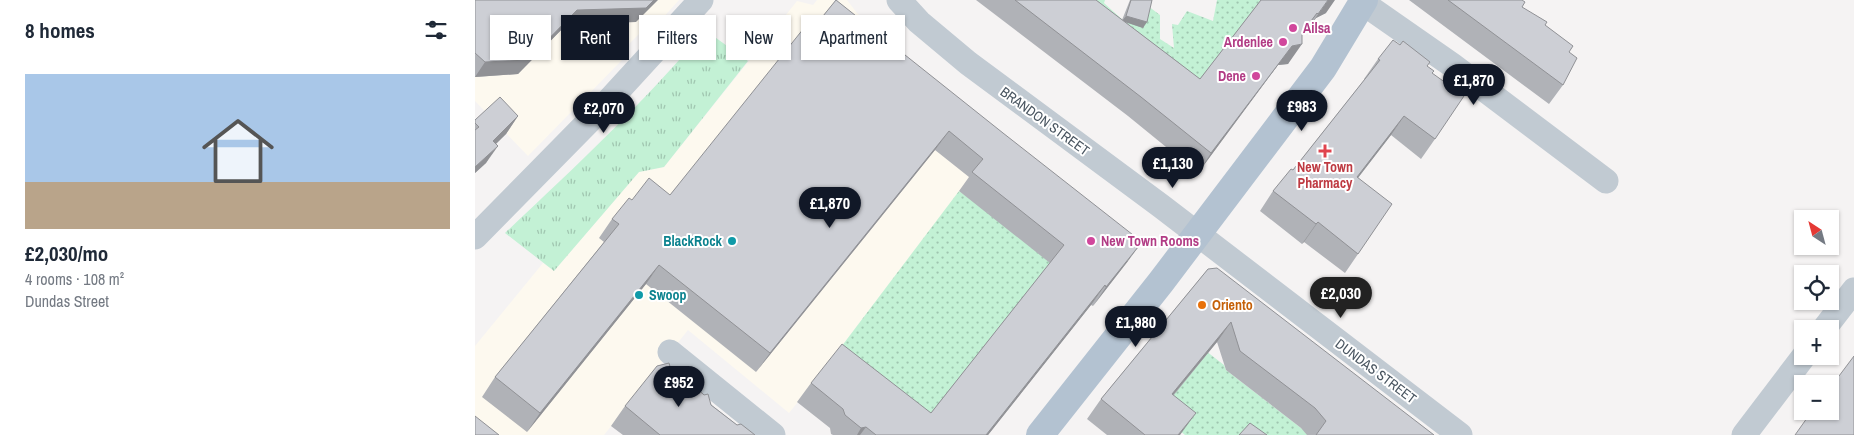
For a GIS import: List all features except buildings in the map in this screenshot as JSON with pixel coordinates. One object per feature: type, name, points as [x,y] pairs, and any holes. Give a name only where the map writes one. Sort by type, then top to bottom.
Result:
[{"type":"main road","points":[[1040,435],[1198,235],[1323,68],[1363,1]]},
{"type":"street","points":[[475,237],[602,108],[701,0]]},
{"type":"street","name":"BRANDON STREET","points":[[899,0],[919,22],[968,63],[1198,235]]},
{"type":"street","points":[[1363,1],[1606,180]]},
{"type":"street","name":"DUNDAS STREET","points":[[1198,235],[1460,435]]},
{"type":"street","points":[[1832,320],[1854,290]]},
{"type":"street","points":[[670,352],[773,435]]},
{"type":"street","points":[[1744,435],[1797,365]]},
{"type":"shaded area","points":[[475,0],[679,0],[665,15],[639,15],[639,34],[629,44],[629,15],[561,15],[561,60],[622,60],[528,156],[475,101]]},
{"type":"shaded area","points":[[817,0],[833,0],[836,2],[847,0],[859,15],[801,15],[801,60],[905,59],[990,152],[829,363],[789,413],[688,330],[604,435],[475,435],[475,346],[543,263],[554,271],[639,172],[664,167],[750,60],[791,60],[791,15],[786,15],[797,1],[813,5]]},
{"type":"green space","points":[[1056,0],[1105,0],[1104,3],[1125,22],[1148,6],[1160,15],[1160,39],[1174,48],[1172,24],[1178,25],[1187,11],[1213,21],[1217,0],[1262,0],[1186,99]]},
{"type":"green space","points":[[716,38],[726,45],[726,60],[748,61],[664,167],[639,172],[554,271],[505,233],[583,159],[678,60],[716,60]]},
{"type":"green space","points":[[959,191],[1058,264],[925,424],[829,363]]},
{"type":"green space","points":[[1206,351],[1224,365],[1226,370],[1310,435],[1185,435],[1157,412]]},
{"type":"place","name":"Ailsa","points":[[1293,28]]},
{"type":"place","name":"Ardenlee","points":[[1283,42]]},
{"type":"place","name":"Dene","points":[[1256,76]]},
{"type":"place","name":"New Town Pharmacy","points":[[1325,151]]},
{"type":"place","name":"BlackRock","points":[[732,241]]},
{"type":"place","name":"New Town Rooms","points":[[1091,241]]},
{"type":"place","name":"Swoop","points":[[639,295]]},
{"type":"place","name":"Oriento","points":[[1202,305]]}]
